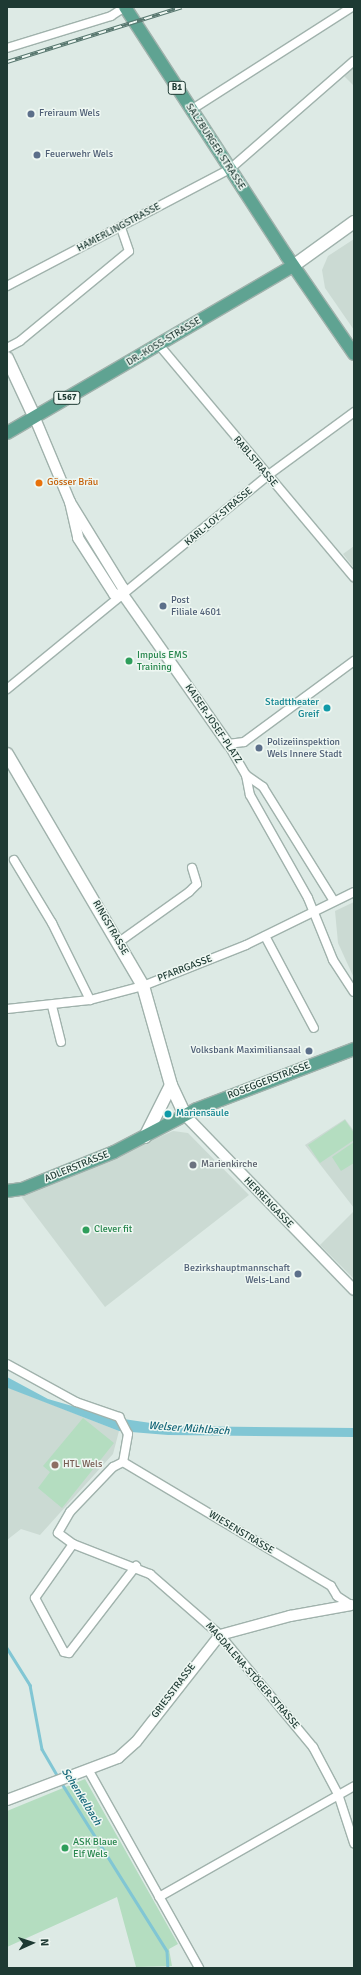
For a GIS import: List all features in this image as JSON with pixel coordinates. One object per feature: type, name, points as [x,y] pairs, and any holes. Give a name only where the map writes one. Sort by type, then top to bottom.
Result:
[{"type":"main road","name":"SALZBURGER STRASSE","points":[[125,7],[293,266]]},
{"type":"main road","points":[[293,266],[354,222]]},
{"type":"main road","name":"DR.-KOSS-STRASSE","points":[[34,416],[159,345],[293,266]]},
{"type":"main road","name":"B1","points":[[293,266],[354,354]]},
{"type":"main road","points":[[7,358],[34,416]]},
{"type":"main road","name":"L567","points":[[7,432],[34,416]]},
{"type":"main road","name":"RINGSTRASSE","points":[[7,754],[143,986],[171,1085],[185,1115]]},
{"type":"main road","name":"ROSEGGERSTRASSE","points":[[185,1115],[354,1049]]},
{"type":"main road","points":[[145,1137],[171,1085]]},
{"type":"main road","name":"ADLERSTRASSE","points":[[7,1191],[50,1178],[145,1137],[185,1115]]},
{"type":"street","points":[[7,48],[111,16],[125,7]]},
{"type":"street","points":[[191,110],[352,7]]},
{"type":"street","name":"HAMERLINGSTRASSE","points":[[7,286],[121,228],[230,169],[354,61]]},
{"type":"street","points":[[7,348],[20,341],[130,251],[121,228]]},
{"type":"street","name":"RABLSTRASSE","points":[[159,345],[267,476],[354,577]]},
{"type":"street","name":"KARL-LOY-STRASSE","points":[[7,689],[107,606],[124,596],[267,476],[354,412]]},
{"type":"street","name":"KAISER-JOSEF-PLATZ","points":[[34,416],[70,502],[78,538],[114,594],[124,596],[228,744],[246,775],[250,795],[308,898],[311,912],[333,960],[354,992]]},
{"type":"street","points":[[228,744],[244,742],[354,661]]},
{"type":"street","name":"KAISER-JOSEF-PLATZ","points":[[246,775],[263,787],[334,901]]},
{"type":"street","points":[[14,860],[52,923],[90,1000]]},
{"type":"street","points":[[118,942],[189,892],[197,884],[192,868]]},
{"type":"street","name":"PFARRGASSE","points":[[7,1009],[52,1006],[90,1000],[143,986],[265,936],[354,892]]},
{"type":"street","points":[[265,936],[314,1028]]},
{"type":"street","points":[[52,1006],[61,1042]]},
{"type":"street","name":"HERRENGASSE","points":[[185,1115],[354,1290]]},
{"type":"street","points":[[7,1364],[76,1402],[119,1417],[128,1434],[123,1462]]},
{"type":"street","name":"MAGDALENA-STÖGER-STRASSE","points":[[123,1462],[113,1467],[70,1512],[58,1533],[73,1544],[136,1566],[185,1602],[220,1635],[288,1713],[312,1746],[338,1794],[354,1843]]},
{"type":"street","name":"WIESENSTRASSE","points":[[123,1462],[331,1586],[337,1596],[353,1605]]},
{"type":"street","points":[[73,1544],[35,1598],[64,1652],[70,1653],[136,1566]]},
{"type":"street","points":[[220,1635],[290,1616],[353,1605]]},
{"type":"street","name":"GRIESSTRASSE","points":[[8,1801],[54,1785],[118,1758],[136,1742],[220,1635]]},
{"type":"street","points":[[89,1771],[199,1968]]},
{"type":"street","points":[[159,1897],[354,1786]]},
{"type":"shaded area","points":[[354,64],[354,86],[343,75]]},
{"type":"shaded area","points":[[354,239],[354,330],[325,288],[322,270],[328,256]]},
{"type":"shaded area","points":[[354,546],[354,568],[343,554]]},
{"type":"shaded area","points":[[354,902],[354,978],[338,943],[335,911]]},
{"type":"shaded area","points":[[345,1119],[354,1131],[354,1208],[305,1145]]},
{"type":"shaded area","points":[[173,1131],[188,1133],[249,1195],[105,1307],[21,1196]]},
{"type":"shaded area","points":[[354,1211],[354,1279],[320,1245]]},
{"type":"shaded area","name":"HTL Wels","points":[[7,1387],[119,1431],[113,1454],[40,1535],[21,1529],[7,1540]]},
{"type":"green space","points":[[345,1120],[354,1133],[354,1140],[320,1163],[308,1145]]},
{"type":"green space","points":[[354,1142],[354,1163],[341,1171],[332,1157]]},
{"type":"green space","points":[[83,1418],[114,1443],[62,1508],[38,1488],[50,1472],[43,1466]]},
{"type":"green space","name":"ASK Blaue Elf Wels","points":[[85,1779],[178,1944],[169,1949],[172,1966],[136,1967],[117,1897],[7,1947],[7,1811]]},
{"type":"water","name":"Welser Mühlbach","points":[[7,1377],[48,1399],[110,1417],[171,1426],[354,1428],[354,1437],[168,1435],[119,1431],[8,1388]]},
{"type":"waterway","name":"Schenkelbach","points":[[7,1648],[30,1685],[42,1749],[58,1777]]},
{"type":"waterway","name":"Schenkelbach","points":[[61,1782],[167,1951],[168,1968]]},
{"type":"railway","points":[[7,62],[182,7]]},
{"type":"place","name":"Freiraum Wels","points":[[31,114]]},
{"type":"place","name":"Feuerwehr Wels","points":[[37,155]]},
{"type":"place","name":"Gösser Bräu","points":[[39,483]]},
{"type":"place","name":"Post Filiale 4601","points":[[163,606]]},
{"type":"place","name":"Impuls EMS Training","points":[[129,661]]},
{"type":"place","name":"Stadttheater Greif","points":[[327,708]]},
{"type":"place","name":"Polizeiinspektion Wels Innere Stadt","points":[[259,748]]},
{"type":"place","name":"Volksbank Maximiliansaal","points":[[309,1051]]},
{"type":"place","name":"Mariensäule","points":[[168,1114]]},
{"type":"place","name":"Marienkirche","points":[[193,1165]]},
{"type":"place","name":"Clever fit","points":[[86,1230]]},
{"type":"place","name":"Bezirkshauptmannschaft Wels-Land","points":[[298,1274]]},
{"type":"place","name":"HTL Wels","points":[[55,1465]]},
{"type":"place","name":"ASK Blaue Elf Wels","points":[[65,1848]]}]
